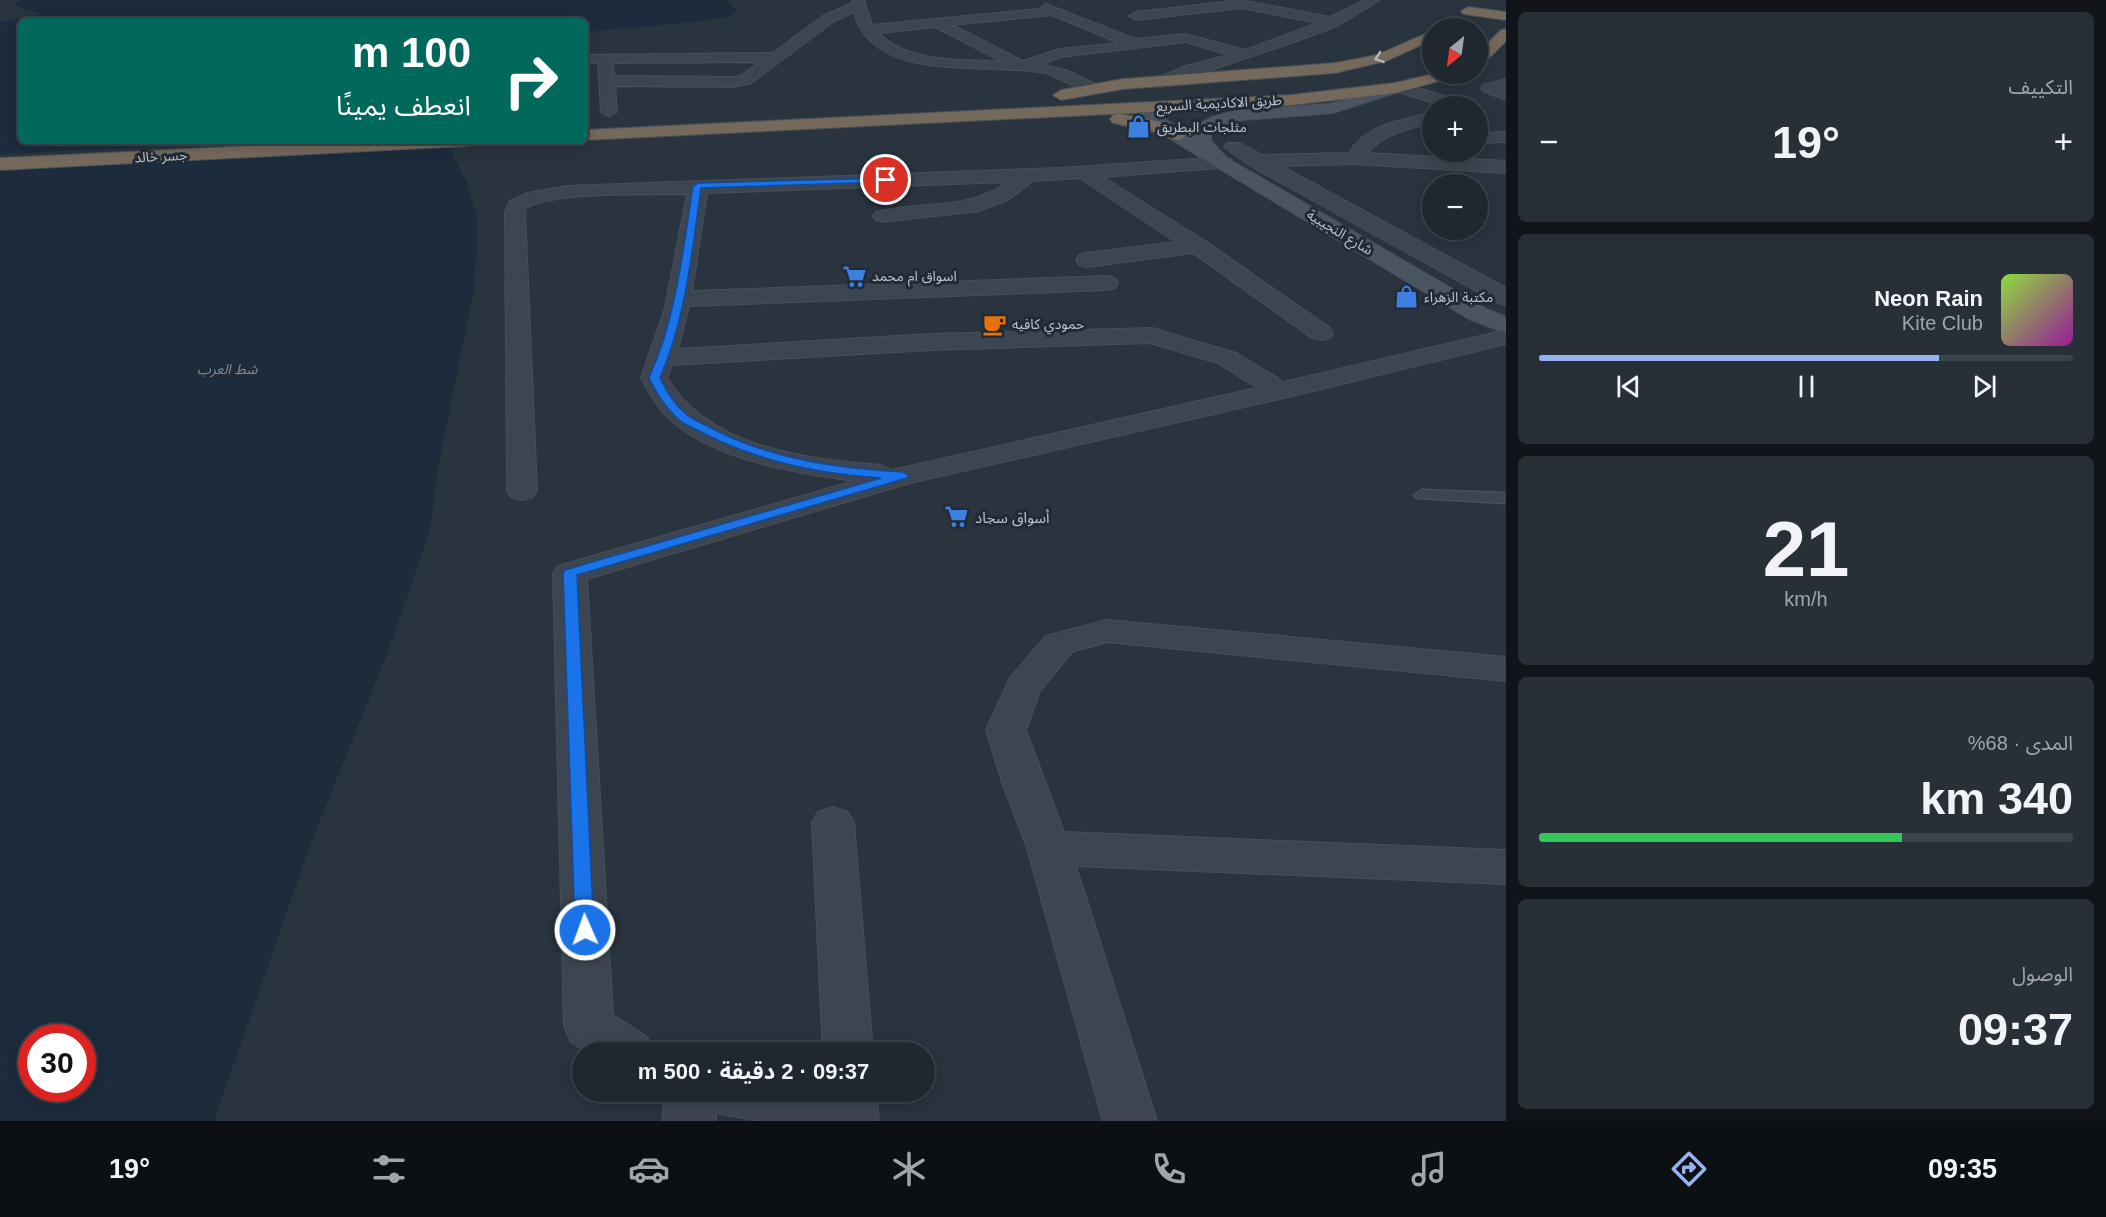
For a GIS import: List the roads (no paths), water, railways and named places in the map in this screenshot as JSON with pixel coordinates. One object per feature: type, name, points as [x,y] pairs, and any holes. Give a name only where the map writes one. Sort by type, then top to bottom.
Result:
[{"type":"highway","points":[[1468,10],[1506,16]]},
{"type":"highway","points":[[1488,51],[1506,33]]},
{"type":"highway","points":[[969,110],[1091,88],[1304,72],[1353,66],[1381,58],[1422,40]]},
{"type":"highway","name":"طريق الاكاديمية السريع","points":[[875,118],[1060,105],[1139,91],[1315,82],[1367,76],[1396,69]]},
{"type":"highway","name":"طريق الاكاديمية السريع","points":[[875,118],[1010,114],[1299,99],[1397,87],[1422,81]]},
{"type":"highway","points":[[1137,108],[1135,104],[1137,102],[1147,99],[1269,90],[1315,82]]},
{"type":"highway","points":[[1010,114],[1107,117],[1145,124],[1176,135]]},
{"type":"highway","points":[[588,128],[613,124],[875,118]]},
{"type":"highway","points":[[588,134],[613,124]]},
{"type":"highway","name":"جسر خالد","points":[[0,158],[290,144]]},
{"type":"highway","name":"جسر خالد","points":[[0,164],[404,144]]},
{"type":"main road","points":[[1225,156],[1204,147],[1201,141],[1202,131],[1215,122],[1241,116],[1332,108],[1397,87]]},
{"type":"main road","name":"شارع النجيبية","points":[[1137,108],[1176,135],[1225,156],[1463,305],[1506,326]]},
{"type":"street","points":[[1161,82],[1312,31],[1374,0]]},
{"type":"street","points":[[605,81],[740,82],[828,20],[858,2],[867,30],[882,46],[916,58],[944,62],[1022,66],[1056,71],[1091,88]]},
{"type":"street","points":[[1136,16],[1246,5],[1334,22]]},
{"type":"street","points":[[1202,8],[1312,31]]},
{"type":"street","points":[[867,30],[1050,9],[1136,43],[1185,38],[1245,55]]},
{"type":"street","points":[[1000,16],[1022,26]]},
{"type":"street","points":[[937,23],[1022,66],[1052,54],[1132,46],[1137,45],[1136,43]]},
{"type":"street","points":[[1054,41],[1076,51]]},
{"type":"street","points":[[588,58],[777,57]]},
{"type":"street","points":[[605,58],[605,81],[613,124]]},
{"type":"street","points":[[1506,84],[1489,87],[1506,95]]},
{"type":"street","points":[[1397,87],[1426,96]]},
{"type":"street","points":[[1359,150],[1397,127],[1422,121]]},
{"type":"street","points":[[1488,138],[1506,137]]},
{"type":"street","points":[[522,491],[517,205],[537,196],[698,186],[1083,172],[1225,156],[1256,161],[1359,150],[1410,141]]},
{"type":"street","points":[[1359,150],[1506,168]]},
{"type":"street","points":[[1256,161],[1506,299]]},
{"type":"street","points":[[1083,172],[1197,246],[1321,333]]},
{"type":"street","points":[[883,216],[978,206],[1001,196],[1028,175]]},
{"type":"street","points":[[698,186],[680,298],[663,358],[654,378],[664,398],[684,418],[740,447],[805,466],[841,472],[903,476]]},
{"type":"street","points":[[1087,260],[1197,246]]},
{"type":"street","points":[[663,358],[1107,283]]},
{"type":"street","points":[[680,298],[1152,335],[1227,358],[1280,391]]},
{"type":"street","points":[[1463,305],[1506,299]]},
{"type":"street","points":[[613,1042],[589,1026],[570,573],[903,476],[1280,391],[1506,337]]},
{"type":"street","points":[[1130,1121],[1049,848],[1024,786],[1006,730],[1023,687],[1059,644],[1107,631],[1506,669]]},
{"type":"street","points":[[833,824],[847,1042]]},
{"type":"street","points":[[1049,848],[1506,867]]},
{"type":"street","points":[[689,1121],[690,1102]]},
{"type":"street","points":[[796,1102],[834,1121]]},
{"type":"street","points":[[851,1102],[852,1121]]},
{"type":"lane","points":[[1422,495],[1506,498]]},
{"type":"water","name":"شط العرب","points":[[19,0],[725,0],[737,10],[732,16],[695,22],[588,32],[588,18],[20,18],[40,14],[13,5]]},
{"type":"water","name":"شط العرب","points":[[18,18],[18,144],[448,144],[467,183],[478,221],[474,289],[437,473],[430,531],[386,657],[311,843],[214,1121],[0,1121],[0,22]]},
{"type":"place","name":"مثلجات البطريق","points":[[1139,127]]},
{"type":"place","name":"اسواق ام محمد","points":[[854,276]]},
{"type":"place","name":"مكتبة الزهراء","points":[[1406,297]]},
{"type":"place","name":"حمودي كافيه","points":[[994,324]]},
{"type":"place","name":"أسواق سجاد","points":[[957,517]]}]
